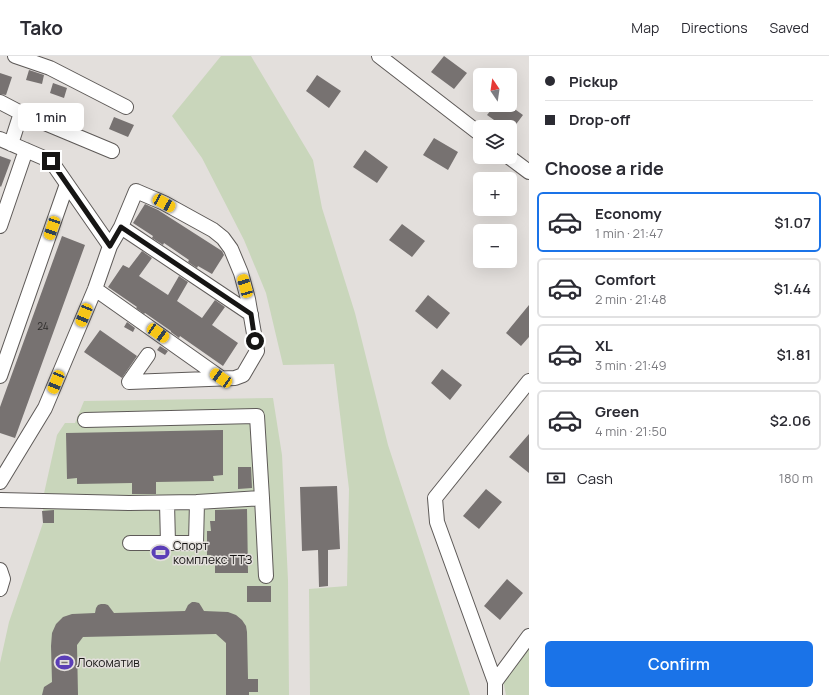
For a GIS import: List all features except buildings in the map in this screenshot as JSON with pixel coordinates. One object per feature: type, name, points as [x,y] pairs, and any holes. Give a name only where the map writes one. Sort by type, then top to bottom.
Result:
[{"type":"street","points":[[15,56],[50,68],[126,106]]},
{"type":"street","points":[[379,56],[473,129]]},
{"type":"street","points":[[0,102],[21,113],[112,151]]},
{"type":"street","points":[[21,113],[6,141],[51,161],[110,246]]},
{"type":"street","points":[[0,226],[26,150]]},
{"type":"street","points":[[517,163],[529,172]]},
{"type":"street","points":[[0,376],[67,184]]},
{"type":"street","points":[[0,482],[45,408],[95,289],[110,246],[121,227],[136,191],[164,203],[213,230],[223,238],[231,250],[241,273],[248,299],[257,351],[243,375],[235,378],[129,382],[148,355]]},
{"type":"street","points":[[121,227],[251,314]]},
{"type":"street","points":[[95,289],[221,378]]},
{"type":"street","points":[[495,689],[437,522],[435,498],[529,381]]},
{"type":"street","points":[[85,420],[257,416],[266,576]]},
{"type":"street","points":[[0,500],[167,503],[262,498]]},
{"type":"street","points":[[130,543],[196,543],[197,502]]},
{"type":"street","points":[[167,503],[168,543]]},
{"type":"street","points":[[0,570],[3,579],[0,589]]},
{"type":"street","points":[[495,689],[529,636]]},
{"type":"green space","points":[[221,56],[251,56],[313,160],[322,208],[355,313],[388,445],[470,695],[310,695],[309,589],[347,586],[349,489],[334,364],[283,365],[266,293],[244,240],[202,158],[172,116]]},
{"type":"green space","name":"Спорт комплекс ТТЗ","points":[[273,398],[282,455],[288,580],[289,695],[0,695],[0,663],[9,622],[43,523],[43,498],[57,435],[65,423],[75,423],[84,401]]},
{"type":"green space","points":[[529,647],[529,695],[506,695],[503,680]]},
{"type":"place","name":"Спорт комплекс ТТЗ","points":[[160,552]]},
{"type":"place","name":"Локоматив","points":[[64,662]]},
{"type":"route","points":[[51,161],[110,246],[121,227],[251,314],[255,341]]}]
